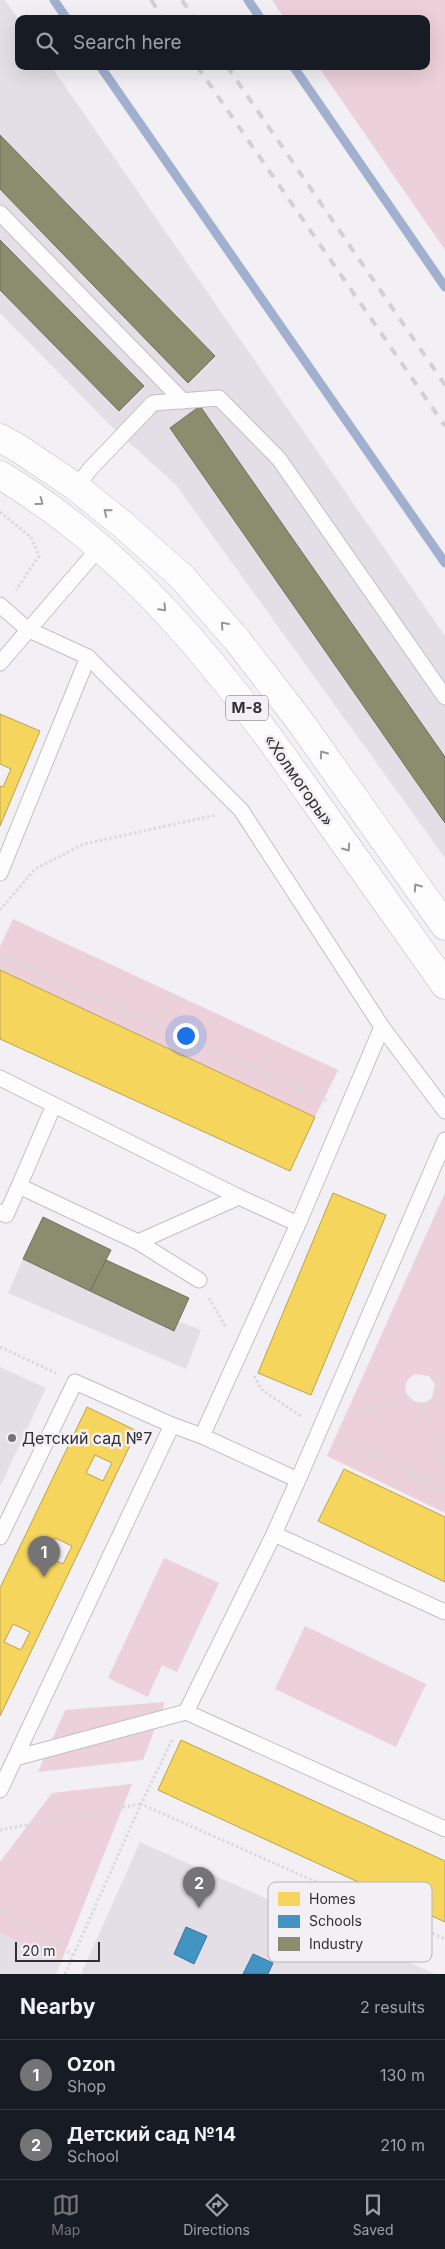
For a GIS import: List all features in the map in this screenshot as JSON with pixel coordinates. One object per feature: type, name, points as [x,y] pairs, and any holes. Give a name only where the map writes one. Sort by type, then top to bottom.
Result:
[{"type":"highway","name":"М-8","points":[[0,438],[76,487],[122,524],[182,577],[237,640],[298,720],[445,926]]},
{"type":"highway","name":"«Холмогоры»","points":[[0,475],[56,513],[99,548],[153,598],[195,643],[233,690],[445,985]]},
{"type":"lane","points":[[0,213],[184,401]]},
{"type":"lane","points":[[76,487],[153,404],[219,398],[279,459],[445,698]]},
{"type":"lane","points":[[0,663],[99,548]]},
{"type":"lane","points":[[2,607],[28,629],[88,657],[241,810],[382,1027],[445,1111]]},
{"type":"lane","points":[[0,873],[88,657]]},
{"type":"lane","points":[[202,1436],[298,1224],[382,1027]]},
{"type":"lane","points":[[0,1078],[239,1197],[298,1224]]},
{"type":"lane","points":[[0,1212],[6,1214],[54,1105]]},
{"type":"lane","points":[[186,1712],[274,1534],[445,1140]]},
{"type":"lane","points":[[19,1186],[138,1242],[199,1280]]},
{"type":"lane","points":[[138,1242],[239,1197]]},
{"type":"lane","points":[[0,1537],[75,1382],[172,1425],[202,1436],[298,1480]]},
{"type":"lane","points":[[0,1790],[172,1425]]},
{"type":"lane","points":[[274,1534],[445,1612]]},
{"type":"lane","points":[[15,1758],[186,1712],[445,1830]]},
{"type":"path","points":[[0,511],[31,537],[39,556],[2,607]]},
{"type":"path","points":[[0,910],[35,869],[84,844],[241,810]]},
{"type":"path","points":[[0,954],[347,1110]]},
{"type":"path","points":[[199,1280],[261,1389],[320,1429],[445,1491]]},
{"type":"path","points":[[0,1347],[75,1382]]},
{"type":"path","points":[[320,1429],[406,1394],[413,1402],[423,1404],[445,1464]]},
{"type":"path","points":[[65,1974],[141,1804],[186,1712]]},
{"type":"path","points":[[0,1830],[141,1804],[317,1882]]},
{"type":"path","points":[[0,1908],[73,1956]]},
{"type":"path","points":[[432,1933],[445,1939]]},
{"type":"shaded area","points":[[0,0],[5,0],[16,15],[15,70],[54,70],[445,636],[445,858],[176,485],[110,425],[0,313]]},
{"type":"shaded area","points":[[272,0],[445,0],[445,250],[321,70],[430,70],[430,15],[282,15]]},
{"type":"shaded area","points":[[13,919],[338,1070],[315,1117],[0,970],[0,947]]},
{"type":"shaded area","points":[[445,1193],[445,1513],[327,1456]],"holes":[[[415,1374],[429,1376],[435,1384],[432,1398],[425,1402],[418,1403],[412,1401],[406,1391],[409,1379]]]},
{"type":"shaded area","points":[[23,1259],[173,1331],[178,1321],[201,1330],[186,1369],[8,1293]]},
{"type":"shaded area","name":"Детский сад №7","points":[[0,1367],[46,1388],[0,1487]]},
{"type":"shaded area","points":[[164,1558],[219,1583],[177,1672],[162,1665],[148,1697],[108,1678]]},
{"type":"shaded area","points":[[305,1626],[426,1684],[396,1747],[275,1689]]},
{"type":"shaded area","points":[[165,1702],[143,1760],[38,1772],[65,1710]]},
{"type":"shaded area","points":[[132,1784],[61,1962],[0,1933],[0,1862],[52,1793]]},
{"type":"shaded area","points":[[140,1842],[268,1899],[268,1962],[408,1962],[435,1974],[81,1974]]},
{"type":"shaded area","points":[[0,1933],[61,1962],[56,1974],[0,1974]]},
{"type":"building: Homes","points":[[0,714],[40,731],[0,826],[0,786],[3,787],[11,769],[0,764]]},
{"type":"building: Homes","points":[[0,970],[315,1117],[290,1171],[0,1039]]},
{"type":"building: Homes","points":[[333,1193],[386,1215],[311,1395],[258,1373]]},
{"type":"building: Homes","points":[[87,1407],[137,1431],[0,1716],[0,1588]],"holes":[[[95,1455],[112,1463],[103,1481],[86,1473]],[[55,1538],[72,1546],[63,1564],[46,1556]],[[13,1624],[30,1632],[21,1650],[4,1642]]]},
{"type":"building: Homes","points":[[344,1469],[445,1517],[445,1582],[318,1521]]},
{"type":"building: Homes","points":[[181,1740],[445,1861],[445,1922],[432,1916],[432,1882],[358,1882],[158,1790]]},
{"type":"building: Schools","points":[[186,1927],[207,1936],[194,1964],[174,1954]]},
{"type":"building: Schools","points":[[253,1954],[273,1963],[268,1974],[243,1974]]},
{"type":"building: Industry","points":[[0,135],[215,356],[188,383],[0,189]]},
{"type":"building: Industry","points":[[0,240],[144,386],[119,411],[0,290]]},
{"type":"building: Industry","points":[[200,406],[445,757],[445,823],[170,428]]},
{"type":"building: Industry","points":[[43,1217],[111,1250],[90,1291],[23,1259]]},
{"type":"building: Industry","points":[[106,1260],[189,1298],[174,1331],[90,1291]]},
{"type":"waterway","points":[[54,0],[64,15]]},
{"type":"waterway","points":[[248,0],[258,15]]},
{"type":"waterway","points":[[103,70],[445,563]]},
{"type":"waterway","points":[[296,70],[445,287]]},
{"type":"railway","points":[[151,0],[161,15]]},
{"type":"railway","points":[[182,0],[192,15]]},
{"type":"railway","points":[[200,70],[445,426]]},
{"type":"railway","points":[[230,70],[445,385]]},
{"type":"place","name":"Детский сад №7","points":[[12,1438]]},
{"type":"place","name":"Ozon","points":[[44,1577]]},
{"type":"place","name":"Детский сад №14","points":[[199,1908]]}]
